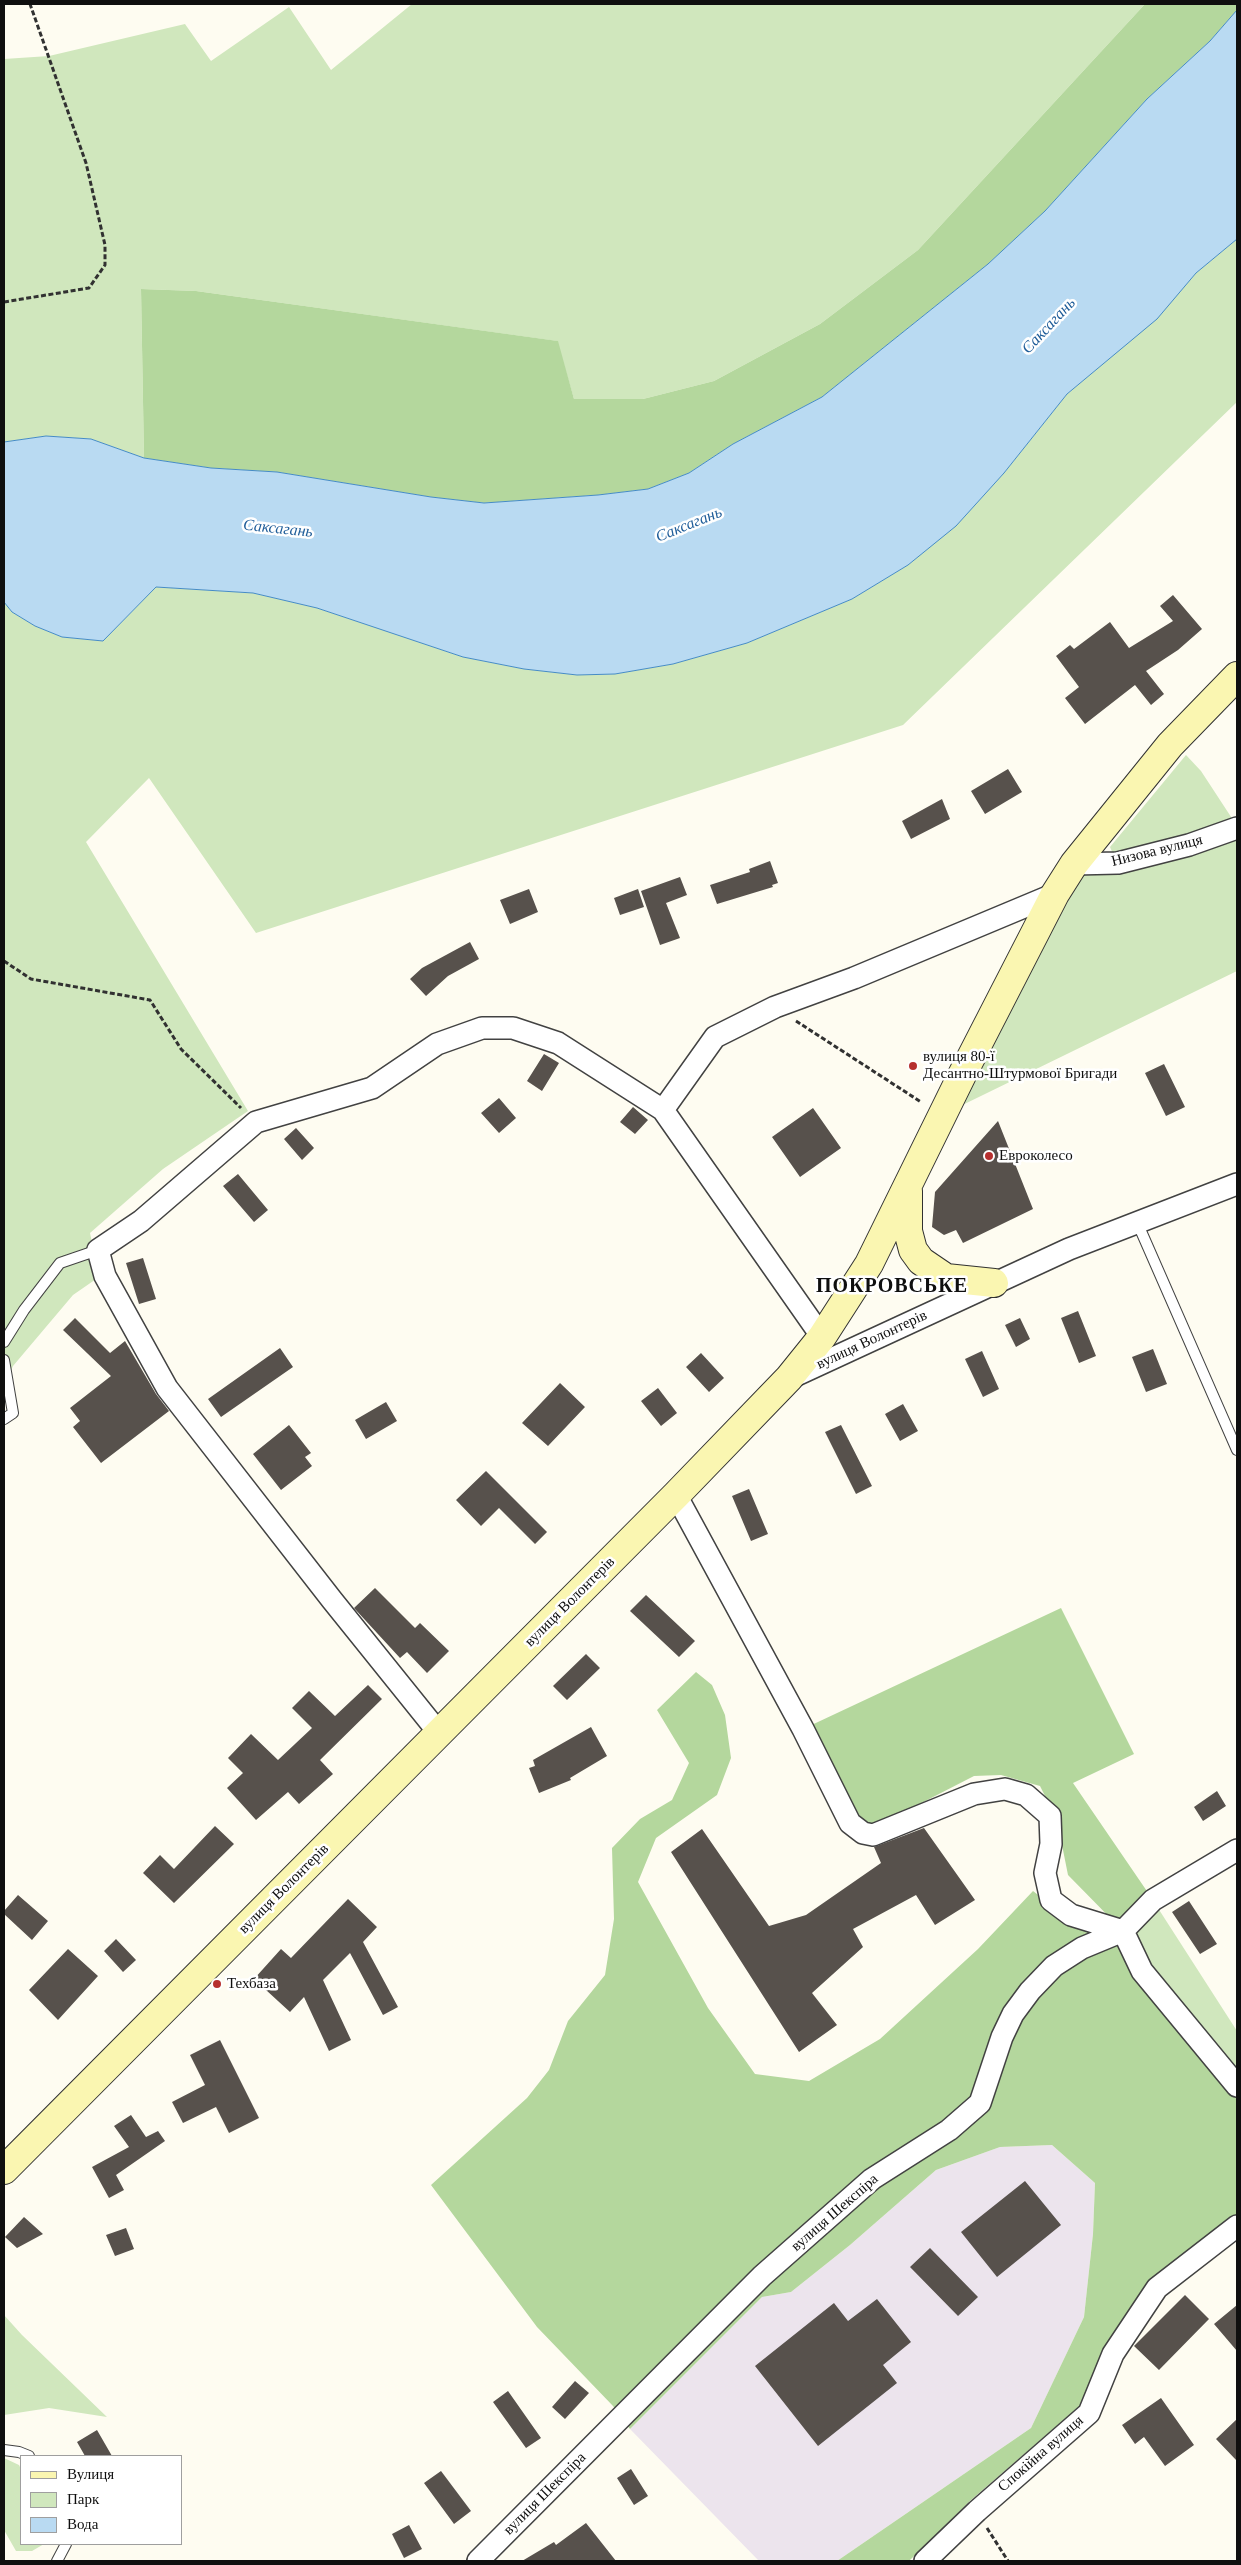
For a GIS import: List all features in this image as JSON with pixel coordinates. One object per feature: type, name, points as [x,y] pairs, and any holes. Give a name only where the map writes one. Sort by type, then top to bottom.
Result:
[{"type":"street","points":[[790,1378],[822,1337],[869,1264],[942,1115],[1055,894],[1074,864],[1170,745],[1237,676]]},
{"type":"street","name":"Низова вулиця","points":[[1074,864],[1118,863],[1189,845],[1237,828]]},
{"type":"street","points":[[663,1110],[715,1037],[775,1007],[854,978],[1055,894]]},
{"type":"street","points":[[439,1733],[332,1600],[167,1388],[105,1276],[98,1250],[141,1221],[256,1122],[372,1088],[437,1044],[482,1028],[513,1028],[558,1043],[663,1110],[822,1337]]},
{"type":"street","points":[[909,1181],[908,1232],[913,1250],[922,1261],[946,1278],[994,1283]]},
{"type":"street","name":"вулиця Волонтерів","points":[[4,2170],[676,1495],[790,1378],[994,1283],[1137,1222],[1237,1184]]},
{"type":"street","points":[[676,1495],[803,1729],[850,1823],[863,1833],[873,1835],[974,1794],[1005,1789],[1026,1794],[1050,1816],[1051,1844],[1045,1873],[1051,1900],[1071,1915],[1122,1932],[1142,1971],[1237,2086]]},
{"type":"street","name":"вулиця Шекспіра","points":[[478,2561],[762,2276],[872,2179],[949,2130],[980,2103],[1002,2037],[1013,2014],[1030,1991],[1054,1966],[1082,1948],[1122,1932],[1153,1900],[1237,1850]]},
{"type":"street","name":"Спокійна вулиця","points":[[925,2561],[977,2511],[1089,2413],[1113,2354],[1157,2288],[1237,2226]]},
{"type":"lane","points":[[1137,1222],[1237,1450]]},
{"type":"lane","points":[[4,1342],[24,1310],[60,1263],[98,1250]]},
{"type":"lane","points":[[4,1360],[13,1413],[4,1419]]},
{"type":"lane","points":[[4,2450],[27,2455]]},
{"type":"lane","points":[[57,2561],[65,2545]]},
{"type":"path","points":[[4,302],[90,288],[106,265],[105,245],[86,163],[30,4]]},
{"type":"path","points":[[4,961],[31,979],[150,1000],[180,1049],[256,1122]]},
{"type":"path","points":[[775,1007],[942,1115]]},
{"type":"path","points":[[977,2511],[1008,2561]]},
{"type":"shaded area","points":[[1052,2145],[1095,2183],[1093,2234],[1084,2317],[1031,2428],[837,2561],[759,2561],[630,2429],[762,2297],[791,2292],[850,2245],[936,2170],[1000,2147]]},
{"type":"green space","points":[[412,4],[1145,4],[918,250],[820,324],[714,381],[643,399],[574,399],[557,341],[196,291],[141,289],[144,458],[91,439],[46,436],[4,442],[4,59],[49,56],[185,24],[211,61],[289,7],[331,70]]},
{"type":"green space","points":[[1145,4],[1237,4],[1237,10],[1210,41],[1147,99],[1045,211],[988,264],[822,397],[733,444],[689,473],[648,489],[598,495],[484,503],[431,497],[277,472],[211,468],[144,458],[141,289],[196,291],[558,341],[574,399],[643,399],[714,381],[820,324],[918,250]]},
{"type":"green space","points":[[1237,239],[1237,402],[903,725],[256,933],[149,778],[86,842],[248,1111],[163,1169],[90,1233],[99,1277],[73,1295],[13,1366],[4,1385],[4,602],[12,612],[35,626],[62,637],[103,641],[156,587],[253,593],[317,608],[463,657],[524,669],[577,675],[615,674],[673,664],[747,643],[852,599],[908,565],[956,525],[1004,473],[1067,394],[1156,319],[1196,273]]},
{"type":"green space","points":[[1186,755],[1201,771],[1237,826],[1237,971],[942,1115],[1074,864],[1117,863],[1110,847]]},
{"type":"green space","points":[[1061,1608],[1134,1754],[1073,1783],[1153,1900],[1123,1931],[1068,1875],[1057,1820],[1040,1786],[1001,1775],[974,1776],[863,1833],[803,1729]]},
{"type":"green space","points":[[696,1672],[712,1685],[725,1715],[731,1758],[717,1795],[656,1838],[638,1882],[708,2008],[755,2074],[809,2081],[880,2039],[978,1949],[1033,1891],[1069,1919],[1117,1941],[1136,1974],[1237,2097],[1237,2226],[1231,2219],[1148,2283],[1104,2349],[1081,2405],[971,2500],[909,2561],[837,2561],[1031,2428],[1084,2317],[1093,2234],[1095,2183],[1052,2145],[1000,2147],[936,2170],[850,2245],[791,2292],[762,2297],[630,2429],[613,2406],[537,2327],[431,2185],[527,2098],[549,2070],[568,2021],[605,1975],[614,1919],[612,1848],[640,1819],[672,1800],[689,1763],[657,1710]]},
{"type":"green space","points":[[1156,1905],[1237,2031],[1237,2076],[1147,1967],[1130,1932]]},
{"type":"green space","points":[[4,2315],[22,2335],[107,2417],[49,2408],[4,2415]]},
{"type":"green space","points":[[4,2458],[20,2467],[20,2545],[42,2545],[32,2551],[16,2551],[4,2530]]},
{"type":"water","name":"Саксагань","points":[[1237,10],[1237,239],[1196,273],[1157,319],[1067,394],[1004,473],[956,526],[908,565],[852,599],[747,643],[673,664],[615,674],[577,675],[524,669],[463,657],[317,608],[253,593],[156,587],[103,641],[62,637],[35,626],[12,612],[4,602],[4,442],[46,436],[91,439],[144,458],[211,468],[277,472],[431,497],[484,503],[598,495],[648,489],[689,473],[733,444],[822,397],[988,264],[1045,211],[1147,99],[1210,41]]},
{"type":"building","points":[[1173,595],[1202,629],[1178,650],[1146,671],[1164,694],[1151,705],[1135,685],[1085,724],[1065,698],[1079,687],[1056,656],[1070,645],[1074,649],[1110,622],[1129,648],[1173,621],[1160,606]]},
{"type":"building","points":[[1008,769],[1022,792],[985,814],[971,791]]},
{"type":"building","points":[[942,799],[950,819],[911,839],[902,821]]},
{"type":"building","points":[[770,861],[778,883],[772,885],[773,887],[717,904],[710,885],[750,872],[749,869]]},
{"type":"building","points":[[680,877],[687,895],[666,903],[680,938],[660,945],[641,891]]},
{"type":"building","points":[[529,889],[538,912],[510,924],[500,900]]},
{"type":"building","points":[[638,889],[644,907],[620,915],[614,898]]},
{"type":"building","points":[[470,942],[479,959],[448,976],[426,996],[410,979],[422,968]]},
{"type":"building","points":[[544,1054],[559,1063],[542,1091],[527,1081]]},
{"type":"building","points":[[1164,1064],[1185,1107],[1166,1116],[1145,1073]]},
{"type":"building","points":[[499,1098],[516,1118],[499,1133],[481,1113]]},
{"type":"building","points":[[633,1107],[648,1120],[635,1134],[620,1122]]},
{"type":"building","points":[[813,1108],[841,1148],[800,1177],[772,1137]]},
{"type":"building","name":"Евроколесо","points":[[998,1121],[1033,1209],[963,1243],[956,1230],[944,1235],[932,1227],[935,1192]]},
{"type":"building","points":[[296,1128],[314,1148],[302,1160],[284,1139]]},
{"type":"building","points":[[238,1174],[268,1210],[254,1222],[223,1186]]},
{"type":"building","points":[[143,1258],[156,1299],[139,1304],[126,1263]]},
{"type":"building","points":[[1078,1311],[1096,1356],[1079,1363],[1061,1318]]},
{"type":"building","points":[[75,1318],[110,1353],[125,1341],[156,1394],[169,1411],[101,1463],[73,1427],[80,1421],[70,1408],[111,1376],[63,1330]]},
{"type":"building","points":[[1020,1318],[1030,1339],[1016,1347],[1005,1325]]},
{"type":"building","points":[[280,1348],[293,1367],[221,1417],[208,1399]]},
{"type":"building","points":[[1153,1349],[1167,1384],[1146,1392],[1132,1357]]},
{"type":"building","points":[[982,1351],[999,1389],[983,1397],[965,1359]]},
{"type":"building","points":[[701,1353],[724,1378],[709,1392],[686,1367]]},
{"type":"building","points":[[560,1383],[585,1407],[548,1446],[522,1423]]},
{"type":"building","points":[[658,1388],[677,1413],[661,1426],[641,1401]]},
{"type":"building","points":[[386,1402],[397,1421],[366,1439],[355,1420]]},
{"type":"building","points":[[903,1404],[918,1431],[900,1441],[885,1414]]},
{"type":"building","points":[[289,1425],[311,1453],[305,1457],[312,1466],[281,1490],[253,1454]]},
{"type":"building","points":[[841,1425],[872,1486],[856,1494],[825,1432]]},
{"type":"building","points":[[486,1471],[547,1532],[535,1544],[499,1508],[481,1526],[456,1500]]},
{"type":"building","points":[[749,1489],[768,1534],[751,1541],[732,1496]]},
{"type":"building","points":[[375,1588],[415,1628],[420,1623],[449,1651],[427,1673],[407,1652],[400,1658],[354,1608]]},
{"type":"building","points":[[646,1595],[695,1641],[679,1657],[630,1611]]},
{"type":"building","points":[[586,1654],[600,1668],[567,1700],[553,1686]]},
{"type":"building","points":[[368,1685],[382,1699],[320,1760],[333,1774],[299,1804],[288,1792],[256,1820],[227,1788],[243,1773],[228,1758],[251,1734],[278,1760],[312,1728],[292,1708],[309,1691],[335,1716]]},
{"type":"building","points":[[591,1727],[607,1756],[570,1778],[571,1780],[539,1793],[529,1768],[535,1766],[533,1760]]},
{"type":"building","points":[[1217,1791],[1226,1806],[1203,1821],[1194,1807]]},
{"type":"building","points":[[215,1826],[234,1844],[174,1903],[143,1873],[160,1855],[174,1869]]},
{"type":"building","points":[[924,1828],[975,1900],[935,1925],[916,1895],[853,1929],[863,1947],[812,1993],[837,2025],[799,2052],[671,1852],[702,1829],[769,1926],[806,1915],[881,1863],[874,1847]]},
{"type":"building","points":[[18,1895],[48,1921],[32,1940],[4,1914],[4,1911]]},
{"type":"building","points":[[348,1899],[377,1927],[363,1942],[398,2007],[383,2015],[350,1953],[323,1980],[351,2040],[329,2051],[304,1997],[290,2012],[254,1979],[281,1949],[291,1958]]},
{"type":"building","points":[[1189,1901],[1217,1944],[1200,1954],[1172,1912]]},
{"type":"building","points":[[116,1939],[136,1960],[123,1972],[104,1951]]},
{"type":"building","points":[[68,1949],[98,1976],[58,2020],[29,1990]]},
{"type":"building","points":[[220,2040],[259,2118],[229,2133],[216,2107],[183,2123],[172,2102],[205,2085],[190,2055]]},
{"type":"building","points":[[131,2115],[146,2137],[158,2131],[165,2141],[116,2175],[124,2190],[109,2198],[92,2167],[129,2147],[114,2126]]},
{"type":"building","points":[[1025,2181],[1061,2225],[997,2277],[961,2232]]},
{"type":"building","points":[[24,2217],[43,2234],[17,2248],[5,2237]]},
{"type":"building","points":[[126,2228],[134,2249],[115,2256],[106,2235]]},
{"type":"building","points":[[930,2248],[978,2297],[958,2316],[910,2267]]},
{"type":"building","points":[[1185,2295],[1209,2319],[1159,2370],[1134,2346]]},
{"type":"building","points":[[877,2299],[911,2342],[883,2365],[897,2383],[818,2446],[755,2366],[834,2303],[848,2321]]},
{"type":"building","points":[[1237,2305],[1237,2351],[1214,2324]]},
{"type":"building","points":[[575,2381],[589,2393],[565,2419],[552,2407]]},
{"type":"building","points":[[508,2391],[541,2438],[526,2448],[493,2402]]},
{"type":"building","points":[[1161,2398],[1194,2445],[1165,2466],[1144,2437],[1135,2444],[1122,2425]]},
{"type":"building","points":[[1237,2419],[1237,2461],[1216,2439]]},
{"type":"building","points":[[97,2430],[111,2455],[84,2455],[77,2442]]},
{"type":"building","points":[[631,2469],[648,2496],[634,2505],[617,2478]]},
{"type":"building","points":[[441,2471],[471,2511],[454,2524],[424,2483]]},
{"type":"building","points":[[586,2523],[616,2561],[522,2561],[554,2542],[556,2545]]},
{"type":"building","points":[[409,2525],[422,2549],[404,2558],[392,2534]]},
{"type":"place","name":"вулиця 80-ї Десантно-Штурмової Бригади","points":[[913,1066]]},
{"type":"place","name":"Евроколесо","points":[[989,1156]]},
{"type":"place","name":"Техбаза","points":[[217,1984]]},
{"type":"district","name":"ПОКРОВСЬКЕ","points":[[892,1287]]}]
